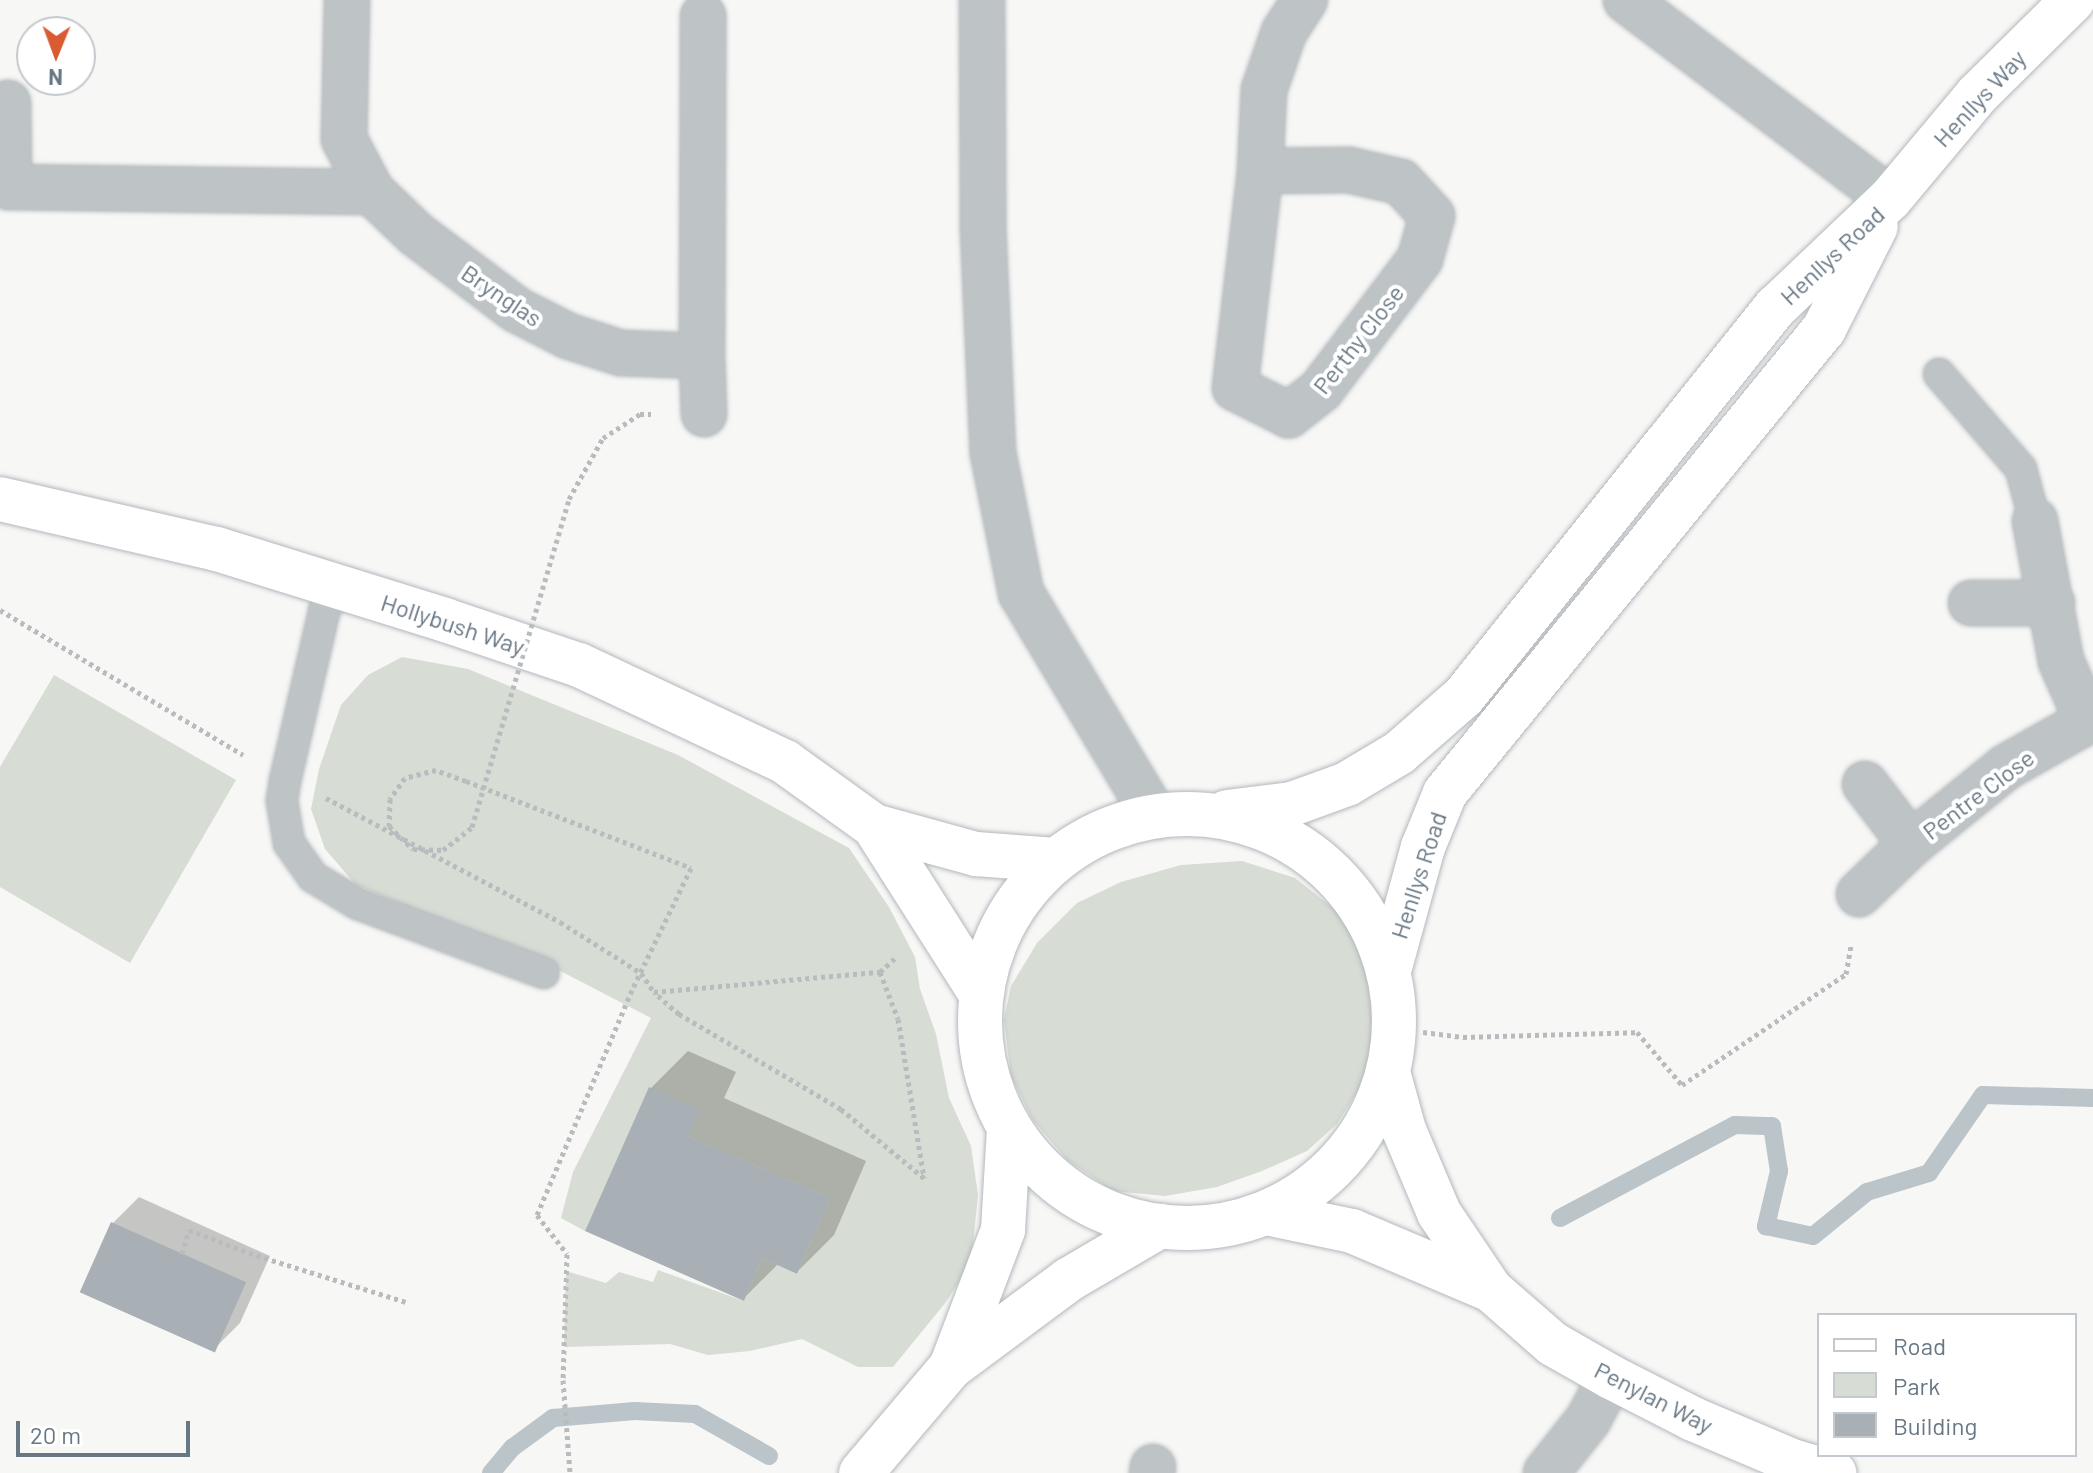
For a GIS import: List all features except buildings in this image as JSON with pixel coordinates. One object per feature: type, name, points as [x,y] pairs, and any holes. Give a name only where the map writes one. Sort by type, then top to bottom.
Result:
[{"type":"street","name":"Brynglas","points":[[347,0],[344,139],[372,192],[416,234],[517,310],[568,336],[621,353],[702,356]]},
{"type":"street","points":[[982,0],[983,226],[993,453],[1021,593],[1155,817]]},
{"type":"street","name":"Perthy Close","points":[[1260,171],[1349,170],[1401,182],[1432,216],[1420,259],[1321,390],[1289,415],[1235,388],[1260,171],[1264,90],[1284,32],[1305,0]]},
{"type":"street","points":[[1626,0],[1890,199]]},
{"type":"street","name":"Henllys Way","points":[[1890,199],[1977,95],[2073,0]]},
{"type":"street","points":[[703,16],[704,414]]},
{"type":"street","points":[[8,103],[9,187],[372,192]]},
{"type":"street","name":"Henllys Road","points":[[1205,815],[1292,804],[1347,784],[1399,753],[1453,705],[1776,307],[1890,199]]},
{"type":"street","name":"Henllys Road","points":[[1389,971],[1423,847],[1445,793],[1824,329],[1890,199]]},
{"type":"street","name":"Hollybush Way","points":[[0,499],[217,549],[579,665],[785,762],[874,826],[976,854],[1056,860]]},
{"type":"street","name":"Pentre Close","points":[[1859,894],[1911,844],[2006,767],[2090,719],[2061,661],[2035,521]]},
{"type":"street","points":[[1971,603],[2052,603]]},
{"type":"street","name":"Pentre Close","points":[[1865,784],[1911,844]]},
{"type":"street","points":[[1205,815],[1256,825],[1302,848],[1331,873],[1370,923],[1389,971],[1395,1029],[1388,1072],[1369,1120],[1330,1171],[1300,1195],[1266,1213],[1196,1228],[1160,1226],[1115,1215],[1073,1194],[1038,1164],[1009,1128],[984,1063],[980,1029],[981,994],[994,944],[1013,909],[1056,860],[1086,840],[1120,825],[1155,817],[1205,815]]},
{"type":"street","name":"Hollybush Way","points":[[874,826],[981,994]]},
{"type":"street","name":"Penylan Way","points":[[1388,1072],[1404,1130],[1439,1213],[1491,1290],[1553,1344],[1611,1377],[1693,1419],[1795,1462],[1834,1473]]},
{"type":"street","points":[[951,1367],[1003,1230],[1009,1128]]},
{"type":"street","name":"Penylan Way","points":[[1266,1213],[1352,1231],[1491,1290]]},
{"type":"street","points":[[861,1473],[951,1367],[1068,1280],[1160,1226]]},
{"type":"street","points":[[1546,1473],[1588,1420],[1611,1377]]},
{"type":"lane","points":[[1939,374],[2021,469],[2035,521]]},
{"type":"lane","points":[[336,587],[324,612],[285,781],[282,801],[289,843],[313,877],[358,904],[544,973]]},
{"type":"path","points":[[570,1473],[572,1465],[563,1380],[567,1254],[537,1215],[641,973],[691,868],[466,781],[436,770],[405,778],[390,799],[389,826],[413,849],[443,850],[472,827],[569,499],[603,438],[640,414],[704,414]]},
{"type":"path","points":[[0,610],[285,781],[333,801],[560,922],[641,973],[654,992],[679,1014],[841,1109],[924,1178],[898,1019],[880,972],[654,992]]},
{"type":"path","points":[[1395,1029],[1463,1037],[1637,1032],[1682,1085],[1846,974],[1859,894]]},
{"type":"path","points":[[182,1254],[189,1230],[249,1253],[406,1302]]},
{"type":"green space","points":[[402,657],[468,669],[678,755],[849,848],[889,907],[915,957],[920,989],[936,1034],[949,1098],[971,1146],[978,1195],[971,1263],[946,1302],[893,1367],[858,1367],[802,1339],[750,1351],[708,1355],[670,1344],[564,1347],[566,1271],[606,1283],[619,1272],[653,1282],[658,1270],[744,1301],[762,1258],[797,1274],[830,1198],[688,1136],[699,1110],[649,1088],[585,1231],[561,1218],[573,1172],[651,1018],[547,964],[356,885],[325,849],[311,809],[319,769],[341,705],[368,675]]},
{"type":"green space","points":[[54,675],[236,780],[130,963],[0,887],[0,767]]},
{"type":"green space","points":[[1242,861],[1295,878],[1337,911],[1364,955],[1376,1005],[1373,1052],[1359,1089],[1337,1124],[1307,1151],[1262,1171],[1217,1187],[1165,1196],[1113,1191],[1067,1160],[1032,1119],[1011,1076],[1004,1020],[1011,986],[1037,943],[1077,903],[1121,882],[1181,865]]},
{"type":"waterway","points":[[1560,1218],[1735,1125],[1772,1126],[1779,1171],[1766,1226],[1813,1236],[1867,1192],[1929,1173],[1983,1095],[2093,1098]]},
{"type":"waterway","points":[[491,1473],[512,1448],[553,1418],[635,1411],[695,1414],[769,1456]]}]
